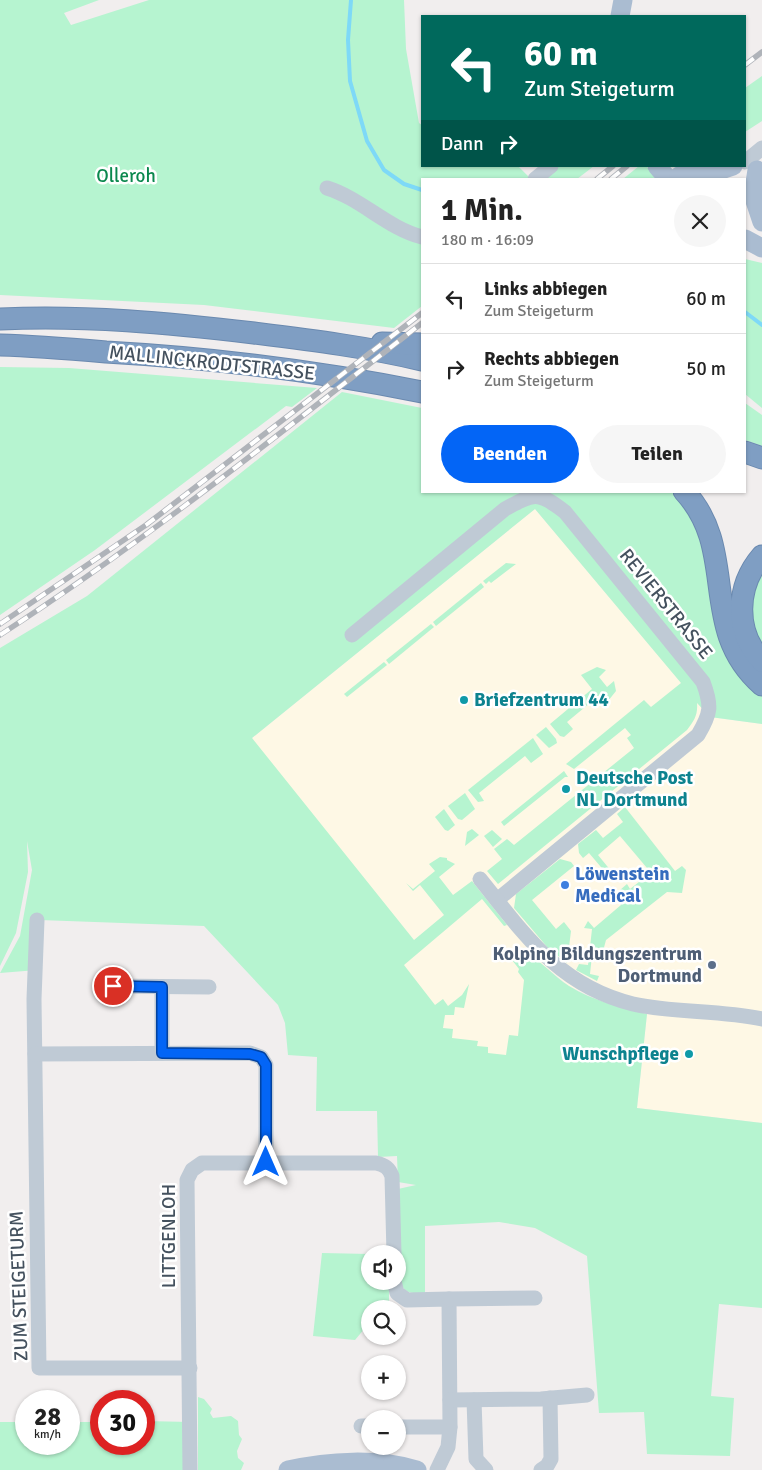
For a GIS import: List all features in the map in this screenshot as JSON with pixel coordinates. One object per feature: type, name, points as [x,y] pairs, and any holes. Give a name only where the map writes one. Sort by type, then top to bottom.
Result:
[{"type":"highway","points":[[0,314],[32,317]]},
{"type":"highway","name":"MALLINCKRODTSTRASSE","points":[[0,319],[32,317],[108,318],[186,325],[340,344]]},
{"type":"highway","points":[[340,344],[421,344]]},
{"type":"highway","points":[[340,344],[421,360]]},
{"type":"highway","name":"MALLINCKRODTSTRASSE","points":[[0,345],[170,356],[291,368],[421,392]]},
{"type":"highway","points":[[0,357],[104,352]]},
{"type":"highway","points":[[746,452],[762,458]]},
{"type":"highway","points":[[686,493],[696,505],[709,530],[724,621],[732,648],[747,670],[762,685]]},
{"type":"highway","points":[[762,556],[749,576],[743,591],[742,610],[744,630],[762,661]]},
{"type":"main road","points":[[620,15],[623,0]]},
{"type":"main road","points":[[749,164],[753,195],[762,222]]},
{"type":"main road","points":[[659,167],[674,175],[706,175],[729,167]]},
{"type":"main road","points":[[746,221],[762,229]]},
{"type":"main road","points":[[746,240],[762,248]]},
{"type":"main road","points":[[288,1470],[376,1462],[417,1470]]},
{"type":"street","points":[[746,180],[749,164],[762,148]]},
{"type":"street","points":[[536,178],[550,167]]},
{"type":"street","points":[[730,178],[745,167]]},
{"type":"street","points":[[327,188],[348,198],[401,230],[421,237]]},
{"type":"street","name":"REVIERSTRASSE","points":[[352,635],[505,510],[525,498],[546,498],[565,512],[703,682],[710,699],[709,717],[698,735],[496,900]]},
{"type":"street","points":[[480,880],[530,942],[564,973],[588,988],[634,1004],[762,1019]]},
{"type":"street","name":"ZUM STEIGETURM","points":[[37,920],[34,999],[39,1368],[190,1368]]},
{"type":"street","points":[[113,986],[209,987]]},
{"type":"street","points":[[162,987],[162,1053]]},
{"type":"street","points":[[36,1054],[250,1054],[261,1057],[266,1065],[266,1162]]},
{"type":"street","name":"LITTGENLOH","points":[[190,1470],[186,1180],[192,1170],[202,1163],[266,1162],[384,1165],[390,1170],[392,1176],[394,1245]]},
{"type":"street","points":[[396,1290],[407,1300],[535,1298]]},
{"type":"street","points":[[437,1470],[448,1448],[450,1427],[448,1299]]},
{"type":"street","points":[[450,1400],[550,1398],[555,1396],[587,1395]]},
{"type":"street","points":[[541,1470],[547,1466],[551,1459],[550,1398]]},
{"type":"street","points":[[474,1400],[476,1459],[486,1470]]},
{"type":"street","points":[[406,1427],[450,1427]]},
{"type":"shaded area","points":[[535,509],[710,717],[762,724],[762,1123],[637,1108],[647,1014],[605,1003],[569,986],[532,956],[518,1058],[477,1052],[440,1033],[401,964],[252,738]]},
{"type":"green space","name":"Olleroh","points":[[0,0],[99,0],[64,13],[71,25],[149,0],[404,0],[406,49],[419,123],[421,124],[421,167],[519,167],[530,178],[421,178],[421,307],[394,328],[204,305],[0,295]]},
{"type":"green space","points":[[762,76],[762,121],[746,131],[746,87]]},
{"type":"green space","points":[[550,167],[593,167],[578,178],[536,178]]},
{"type":"green space","points":[[638,167],[647,167],[655,178],[624,178]]},
{"type":"green space","points":[[746,259],[762,263],[762,408],[746,395]]},
{"type":"green space","points":[[0,367],[69,368],[317,388],[292,407],[286,406],[95,550],[0,615]]},
{"type":"green space","points":[[342,392],[421,408],[421,493],[674,493],[689,509],[762,693],[762,724],[710,717],[697,703],[695,718],[687,730],[498,884],[487,871],[502,859],[494,849],[507,839],[514,845],[634,748],[627,738],[631,735],[625,728],[574,769],[566,764],[644,700],[651,707],[681,683],[535,509],[252,738],[414,940],[444,915],[420,885],[413,891],[406,883],[413,889],[435,871],[429,864],[440,857],[447,858],[447,860],[455,864],[439,877],[453,895],[472,881],[507,925],[504,926],[482,899],[404,965],[435,1005],[443,999],[448,1006],[462,995],[469,984],[464,1008],[455,1007],[454,1015],[445,1015],[443,1028],[453,1029],[452,1038],[478,1041],[477,1046],[488,1047],[488,1053],[506,1055],[509,1035],[518,1036],[524,980],[512,960],[522,952],[541,963],[569,986],[588,996],[647,1014],[637,1108],[762,1123],[762,1308],[719,1304],[711,1396],[734,1398],[730,1456],[647,1454],[644,1412],[599,1413],[587,1256],[535,1228],[499,1222],[425,1226],[425,1294],[412,1293],[405,1290],[406,1245],[399,1245],[398,1189],[416,1185],[398,1182],[397,1156],[378,1157],[377,1111],[316,1111],[317,1057],[288,1055],[285,1023],[278,1005],[204,926],[40,920],[37,970],[0,973],[20,936],[32,870],[27,841],[28,872],[16,933],[0,966],[0,648],[87,596]]},
{"type":"green space","points":[[746,404],[762,415],[762,446],[746,440]]},
{"type":"green space","points":[[506,563],[516,564],[491,583],[489,581],[486,584],[483,581]]},
{"type":"green space","points":[[762,569],[762,651],[749,611]]},
{"type":"green space","points":[[481,583],[484,587],[436,626],[433,622]]},
{"type":"green space","points":[[431,624],[434,627],[389,664],[386,660]]},
{"type":"green space","points":[[384,662],[387,665],[347,697],[344,694]]},
{"type":"green space","points":[[597,667],[606,670],[599,677],[607,687],[614,681],[616,691],[608,701],[602,693],[567,722],[573,729],[564,737],[560,736],[550,724],[592,689],[581,675]]},
{"type":"green space","points":[[546,727],[557,743],[549,748],[536,735]]},
{"type":"green space","points":[[533,738],[543,754],[531,763],[525,756],[479,793],[484,801],[478,802],[468,790]]},
{"type":"green space","points":[[564,771],[568,777],[565,777],[504,826],[501,822]]},
{"type":"green space","points":[[465,793],[475,809],[462,820],[458,819],[448,806]]},
{"type":"green space","points":[[625,807],[675,871],[682,866],[686,870],[682,893],[667,892],[606,940],[602,955],[592,955],[590,974],[599,976],[597,981],[576,970],[579,964],[588,965],[592,929],[584,928],[588,921],[594,928],[621,905],[619,902],[625,897],[620,890],[627,884],[630,889],[639,882],[636,877],[647,868],[620,836],[598,855],[616,877],[612,880],[589,853],[583,858],[579,853],[578,844],[596,830],[603,838],[623,822],[617,814]]},
{"type":"green space","points":[[444,809],[455,825],[448,831],[445,830],[435,817]]},
{"type":"green space","points":[[472,829],[479,835],[465,846],[467,832]]},
{"type":"green space","points":[[492,830],[502,839],[493,847],[484,836]]},
{"type":"green space","points":[[560,859],[571,862],[574,866],[532,900],[556,929],[564,922],[571,931],[567,963],[548,948],[514,908],[516,894]]},
{"type":"green space","points":[[322,1253],[361,1254],[361,1290],[389,1290],[389,1300],[361,1300],[361,1333],[355,1340],[313,1336]]},
{"type":"green space","points":[[198,1397],[204,1399],[212,1409],[210,1413],[213,1418],[231,1416],[238,1421],[239,1435],[242,1439],[237,1451],[238,1458],[244,1463],[241,1470],[198,1470]]},
{"type":"green space","points":[[155,1421],[191,1422],[190,1470],[0,1470],[0,1422],[15,1422],[15,1455],[80,1455],[80,1422],[90,1422],[90,1455],[155,1455]]},
{"type":"waterway","points":[[351,0],[348,40],[350,81],[367,141],[384,170],[404,184],[421,190]]},
{"type":"waterway","points":[[746,313],[762,325]]},
{"type":"railway","points":[[746,64],[762,52]]},
{"type":"railway","points":[[598,178],[612,167]]},
{"type":"railway","points":[[612,178],[626,167]]},
{"type":"railway","points":[[0,624],[146,525],[421,314]]},
{"type":"railway","points":[[0,635],[55,599],[162,523],[421,324]]},
{"type":"place","name":"Briefzentrum 44","points":[[464,700]]},
{"type":"place","name":"Deutsche Post NL Dortmund","points":[[566,789]]},
{"type":"place","name":"Löwenstein Medical","points":[[565,885]]},
{"type":"place","name":"Kolping Bildungszentrum Dortmund","points":[[712,965]]},
{"type":"place","name":"Wunschpflege","points":[[689,1054]]},
{"type":"route","points":[[113,986],[162,987],[162,1053],[250,1054],[261,1057],[266,1065],[266,1162]]}]
